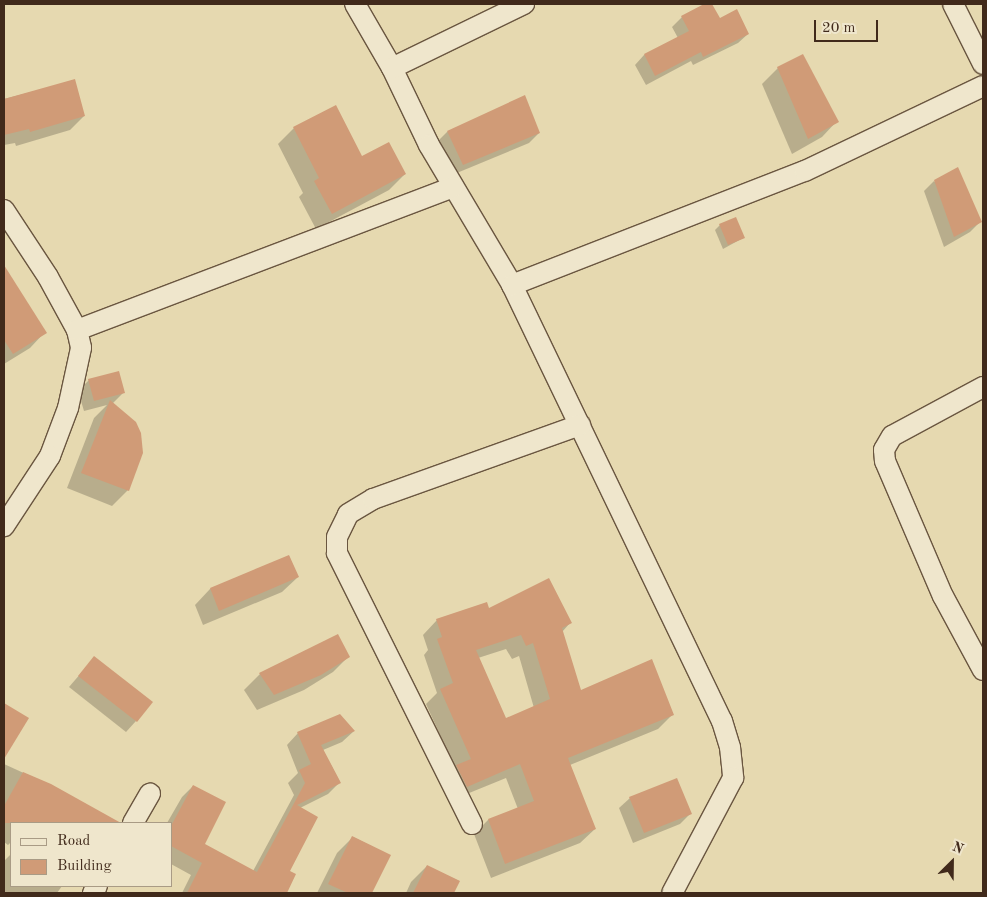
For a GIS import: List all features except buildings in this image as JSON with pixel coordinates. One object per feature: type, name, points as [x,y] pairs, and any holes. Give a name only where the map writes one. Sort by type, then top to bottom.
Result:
[{"type":"street","points":[[355,4],[392,68],[453,187],[512,285],[722,721],[730,746],[733,778],[672,893]]},
{"type":"street","points":[[392,68],[524,4]]},
{"type":"street","points":[[953,4],[983,64]]},
{"type":"street","points":[[512,285],[805,171],[983,86]]},
{"type":"street","points":[[77,330],[453,187]]},
{"type":"street","points":[[4,210],[48,277],[77,330],[81,348],[78,369],[50,456],[4,526]]},
{"type":"street","points":[[983,387],[892,436],[884,450],[885,461],[943,596],[983,670]]},
{"type":"street","points":[[472,824],[337,553],[337,537],[348,514],[374,499],[580,425]]},
{"type":"street","points":[[134,822],[150,794]]}]
